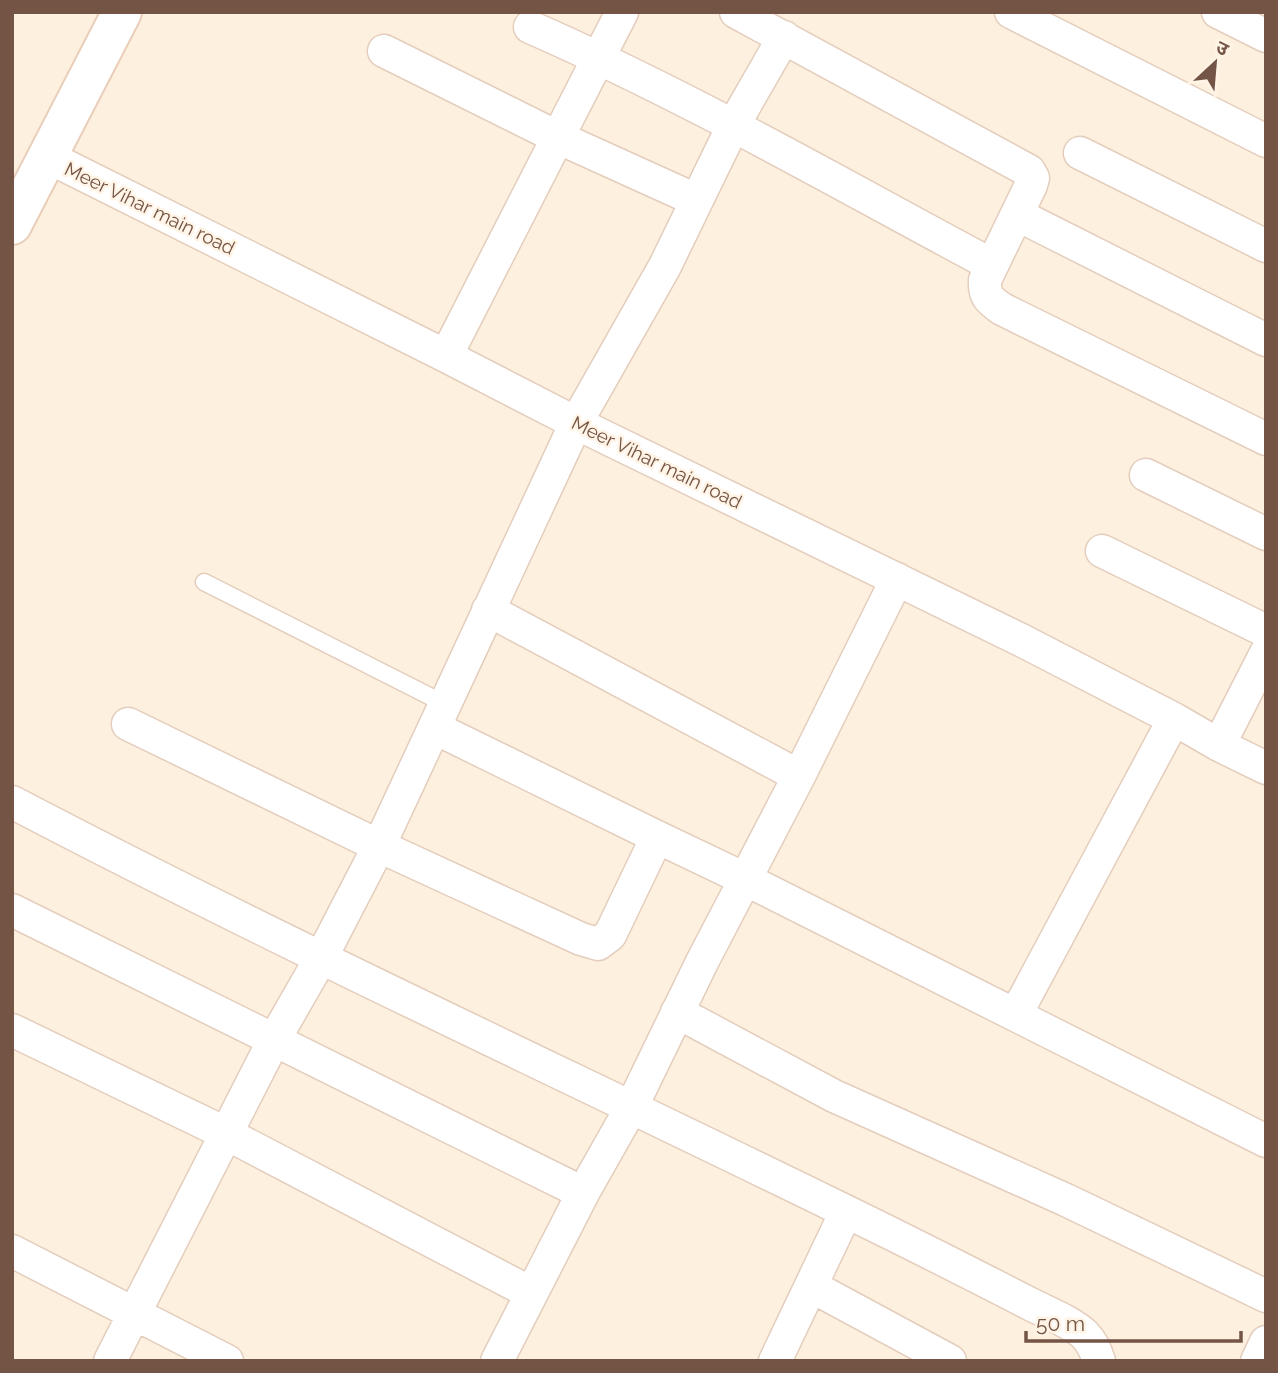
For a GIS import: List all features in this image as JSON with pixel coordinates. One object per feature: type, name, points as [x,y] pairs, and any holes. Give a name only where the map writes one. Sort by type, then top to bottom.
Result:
[{"type":"main road","points":[[12,225],[122,12]]},
{"type":"street","points":[[446,355],[622,12]]},
{"type":"street","points":[[736,12],[1029,172],[1033,178],[1031,185],[985,279],[985,290],[991,302],[1266,439]]},
{"type":"street","points":[[1011,12],[1266,141]]},
{"type":"street","points":[[1218,12],[1266,36]]},
{"type":"street","points":[[530,27],[600,57],[992,265]]},
{"type":"street","points":[[110,1361],[225,1133],[379,846],[576,423],[665,266],[733,126],[784,37]]},
{"type":"street","points":[[384,51],[557,137],[696,200]]},
{"type":"street","points":[[1080,153],[1266,246]]},
{"type":"street","name":"Meer Vihar main road","points":[[48,157],[446,355],[576,423],[1023,641],[1266,768]]},
{"type":"street","points":[[1018,215],[1266,340]]},
{"type":"street","points":[[1146,475],[1266,534]]},
{"type":"street","points":[[1102,551],[1266,631]]},
{"type":"street","points":[[507,1358],[531,1293],[631,1108],[897,579]]},
{"type":"street","points":[[488,610],[799,776]]},
{"type":"street","points":[[1219,745],[1266,653]]},
{"type":"street","points":[[440,716],[657,837],[745,878],[1266,1141]]},
{"type":"street","points":[[1016,1014],[1174,719]]},
{"type":"street","points":[[128,724],[379,846],[581,939],[598,944],[610,935],[657,837]]},
{"type":"street","points":[[12,803],[321,958],[846,1212],[1067,1323],[1091,1343],[1099,1361]]},
{"type":"street","points":[[12,910],[583,1193]]},
{"type":"street","points":[[677,1012],[834,1096],[1066,1200],[1266,1296]]},
{"type":"street","points":[[12,1030],[225,1133],[531,1293]]},
{"type":"street","points":[[783,1358],[811,1286],[846,1212]]},
{"type":"street","points":[[12,1251],[227,1361]]},
{"type":"street","points":[[811,1286],[950,1361]]},
{"type":"street","points":[[1256,1361],[1266,1342]]},
{"type":"lane","points":[[204,582],[440,716]]}]
